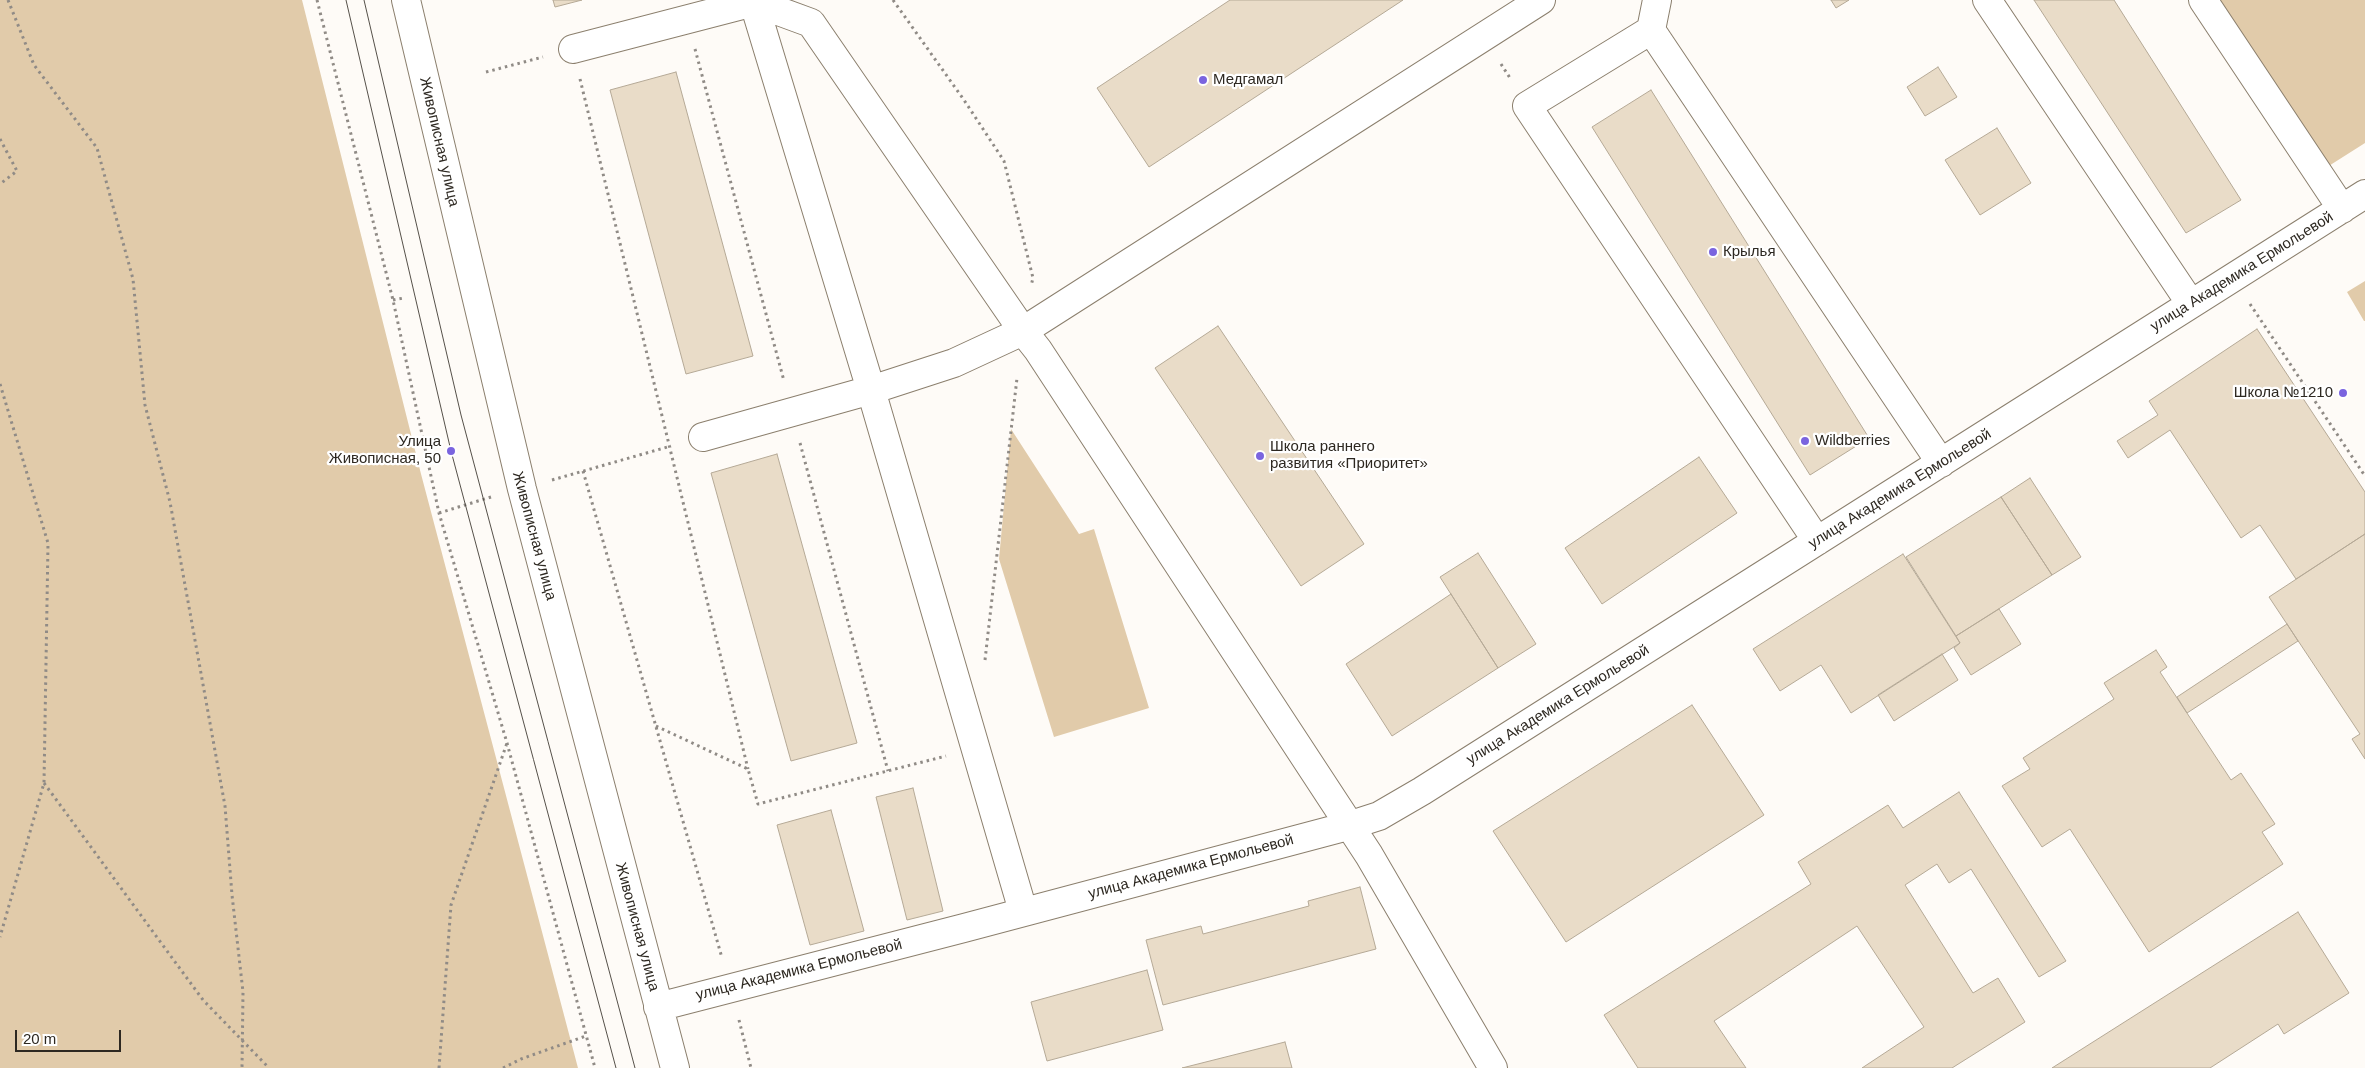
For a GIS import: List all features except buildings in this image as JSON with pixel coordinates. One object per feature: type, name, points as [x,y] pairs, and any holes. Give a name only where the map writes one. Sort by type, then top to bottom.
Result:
[{"type":"street","name":"Живописная улица","points":[[406,0],[522,489],[675,1068]]},
{"type":"street","points":[[703,437],[871,390],[954,363],[1023,331],[1542,0]]},
{"type":"street","points":[[1657,0],[1651,30],[1941,463]]},
{"type":"street","points":[[1987,0],[2191,304]]},
{"type":"street","points":[[2203,0],[2342,209]]},
{"type":"street","points":[[754,1],[871,390],[1023,912]]},
{"type":"street","points":[[573,49],[754,1],[811,23],[1038,350],[1348,826],[1369,855],[1493,1068]]},
{"type":"street","points":[[1651,30],[1527,106],[1817,541]]},
{"type":"street","name":"улица Академика Ермольевой","points":[[658,1007],[1348,826],[1379,816],[1422,791],[2365,194]]},
{"type":"path","points":[[8,0],[34,65],[97,148],[133,279],[145,404],[170,502],[225,806],[232,895],[243,992],[242,1068]]},
{"type":"path","points":[[317,0],[392,300],[439,512],[507,743],[595,1068]]},
{"type":"path","points":[[893,0],[964,100],[1004,161],[1033,278],[1023,331],[985,661]]},
{"type":"path","points":[[486,72],[573,49],[758,804],[924,762]]},
{"type":"path","points":[[0,139],[17,171],[0,184]]},
{"type":"path","points":[[2233,278],[2365,476]]},
{"type":"path","points":[[392,300],[404,298]]},
{"type":"path","points":[[0,384],[48,543],[44,783],[0,937]]},
{"type":"path","points":[[439,512],[703,437]]},
{"type":"path","points":[[583,471],[752,1068]]},
{"type":"path","points":[[656,726],[748,769]]},
{"type":"path","points":[[439,1068],[452,905],[507,743]]},
{"type":"path","points":[[44,783],[202,1000],[269,1068]]},
{"type":"path","points":[[503,1068],[521,1059],[586,1036]]},
{"type":"shaded area","points":[[0,0],[302,0],[421,474],[578,1068],[0,1068]]},
{"type":"shaded area","points":[[2215,0],[2365,0],[2365,143],[2324,169]]},
{"type":"shaded area","points":[[2365,281],[2365,321],[2364,321],[2347,292]]},
{"type":"shaded area","points":[[1011,429],[1079,534],[1094,529],[1149,708],[1054,737],[999,559]]},
{"type":"tram line","points":[[346,0],[451,451],[616,1068]]},
{"type":"tram line","points":[[364,0],[461,415],[635,1068]]},
{"type":"place","name":"Медгамал","points":[[1203,80]]},
{"type":"place","name":"Крылья","points":[[1713,252]]},
{"type":"place","name":"Школа №1210","points":[[2343,393]]},
{"type":"place","name":"Wildberries","points":[[1805,441]]},
{"type":"place","name":"Улица Живописная, 50","points":[[451,451]]},
{"type":"place","name":"Школа раннего развития «Приоритет»","points":[[1260,456]]}]
